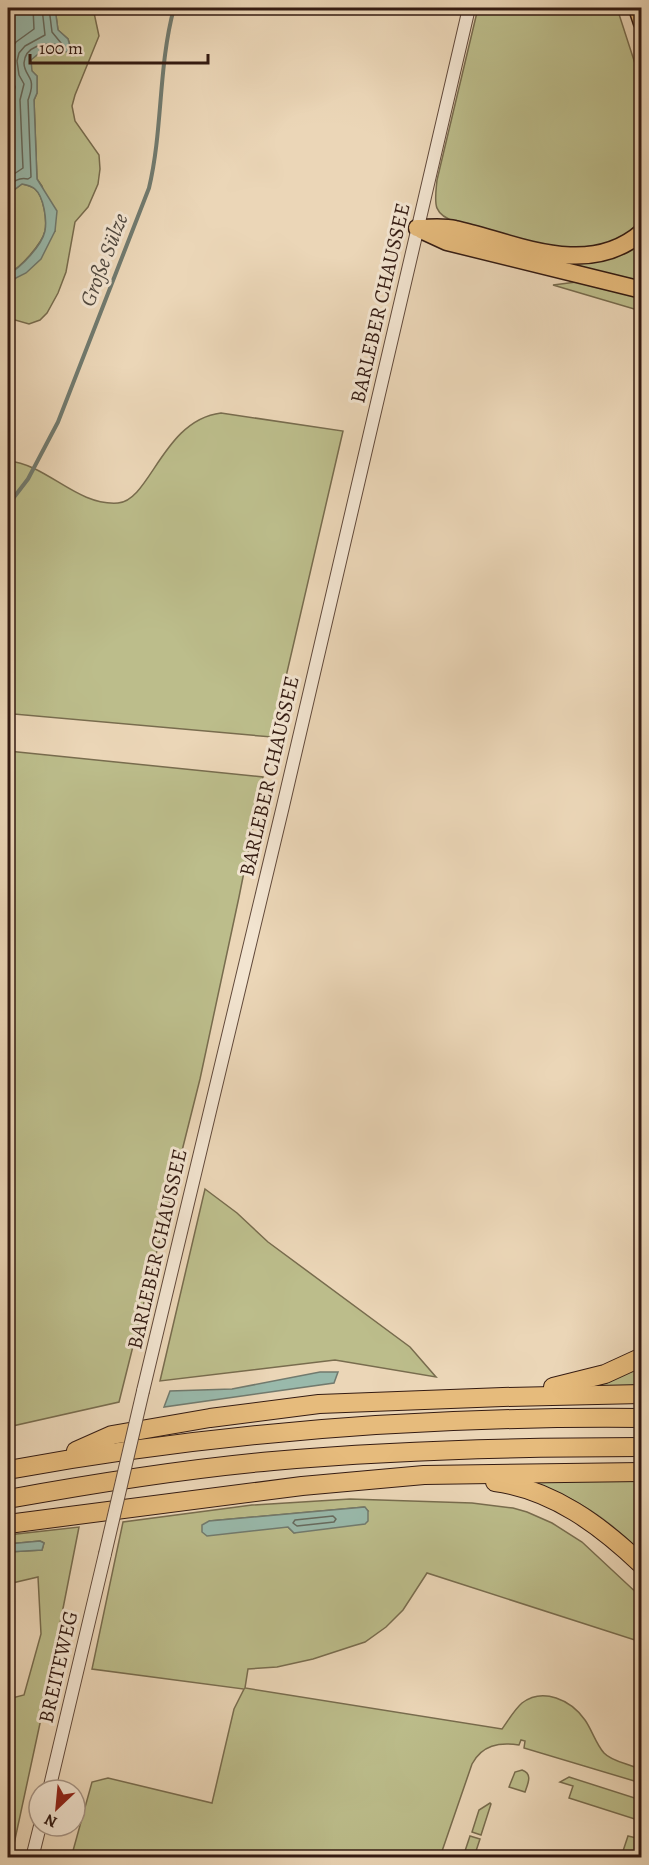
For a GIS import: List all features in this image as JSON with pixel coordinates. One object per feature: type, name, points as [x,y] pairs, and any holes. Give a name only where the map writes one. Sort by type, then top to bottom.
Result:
[{"type":"highway","points":[[636,8],[642,23]]},
{"type":"highway","points":[[417,228],[452,228],[516,245],[576,256],[593,255],[612,250],[642,232]]},
{"type":"highway","points":[[417,228],[447,242],[642,290]]},
{"type":"highway","points":[[503,1397],[598,1376],[642,1357]]},
{"type":"highway","points":[[50,1462],[112,1435],[210,1418],[319,1404],[642,1394]]},
{"type":"highway","points":[[8,1470],[101,1454],[206,1440],[365,1426],[543,1419],[642,1419]]},
{"type":"highway","points":[[8,1499],[136,1477],[330,1456],[490,1448],[642,1447]]},
{"type":"highway","points":[[8,1524],[302,1485],[424,1475],[642,1472]]},
{"type":"highway","points":[[424,1475],[497,1482],[536,1493],[572,1509],[594,1523],[642,1565]]},
{"type":"street","name":"BARLEBER CHAUSSEE","points":[[105,1554],[283,806],[469,8]]},
{"type":"street","name":"BREITEWEG","points":[[52,1778],[105,1554]]},
{"type":"street","points":[[33,1857],[37,1838]]},
{"type":"green space","points":[[55,8],[93,8],[99,36],[72,106],[75,121],[99,155],[100,169],[98,184],[88,207],[75,222],[66,272],[58,293],[47,313],[40,320],[29,324],[8,318],[8,282],[13,281],[55,231],[42,186],[37,179],[34,100],[37,93],[37,76],[30,68],[29,62],[32,57],[39,54],[70,46],[68,39],[58,30]]},
{"type":"green space","points":[[478,8],[617,8],[641,82],[642,221],[624,237],[603,245],[578,248],[553,246],[527,242],[456,222],[438,211],[436,206],[437,180]]},
{"type":"green space","points":[[22,184],[34,188],[41,197],[46,221],[45,231],[30,255],[8,274],[8,210],[14,190]]},
{"type":"green space","points":[[641,240],[641,285],[527,254]]},
{"type":"green space","points":[[584,281],[641,295],[641,311],[553,285]]},
{"type":"green space","points":[[221,413],[343,431],[272,737],[14,714],[8,728],[8,461],[36,469],[89,498],[118,503],[129,499],[139,489],[171,444],[185,430],[201,419]]},
{"type":"green space","points":[[8,751],[263,777],[200,1079],[119,1402],[8,1427]]},
{"type":"green space","points":[[205,1189],[237,1213],[268,1242],[410,1347],[436,1377],[335,1360],[160,1381]]},
{"type":"green space","points":[[641,1364],[641,1387],[588,1386]]},
{"type":"green space","points":[[530,1481],[641,1481],[641,1552],[616,1529],[590,1510],[562,1494]]},
{"type":"green space","points":[[350,1499],[472,1503],[513,1508],[552,1523],[582,1542],[641,1597],[641,1642],[427,1573],[403,1610],[386,1627],[365,1642],[313,1659],[277,1667],[248,1669],[245,1688],[502,1729],[519,1706],[530,1698],[547,1696],[556,1698],[579,1713],[607,1756],[641,1770],[641,1783],[524,1748],[525,1741],[521,1740],[519,1745],[492,1746],[476,1758],[440,1857],[71,1858],[77,1838],[87,1838],[87,1800],[92,1782],[108,1778],[212,1803],[234,1709],[244,1689],[92,1669],[123,1522],[252,1505]],"holes":[[[364,1507],[368,1511],[294,1533],[288,1527],[209,1521]]]},
{"type":"green space","points":[[79,1527],[11,1858],[8,1857],[8,1699],[24,1695],[41,1634],[38,1577],[8,1584],[8,1552],[42,1550],[44,1543],[40,1541],[8,1544],[8,1535]]},
{"type":"green space","points":[[522,1770],[529,1776],[525,1792],[509,1787],[515,1772]]},
{"type":"green space","points":[[569,1777],[641,1800],[641,1826],[637,1825],[638,1820],[569,1798],[573,1786],[560,1782]]},
{"type":"green space","points":[[490,1803],[481,1835],[472,1832],[479,1810]]},
{"type":"green space","points":[[470,1836],[480,1839],[474,1857],[463,1857]]},
{"type":"green space","points":[[628,1836],[641,1839],[641,1857],[621,1857]]},
{"type":"water","points":[[8,8],[55,8],[58,30],[68,39],[70,46],[68,52],[43,50],[31,60],[32,71],[37,76],[37,93],[34,100],[37,179],[57,211],[55,231],[41,259],[26,273],[8,282],[8,274],[25,261],[40,243],[46,221],[41,197],[35,189],[28,185],[22,184],[14,190],[8,210]]},
{"type":"water","points":[[320,1372],[338,1372],[334,1383],[164,1407],[170,1391],[232,1389]]},
{"type":"water","points":[[365,1507],[368,1511],[368,1521],[365,1524],[294,1533],[288,1527],[207,1536],[202,1532],[202,1525],[209,1521]]},
{"type":"water","points":[[40,1541],[44,1543],[42,1550],[8,1552],[8,1544]]},
{"type":"waterway","name":"Große Sülze","points":[[8,505],[28,479],[58,422],[149,188],[157,143],[165,53],[174,8]]}]
